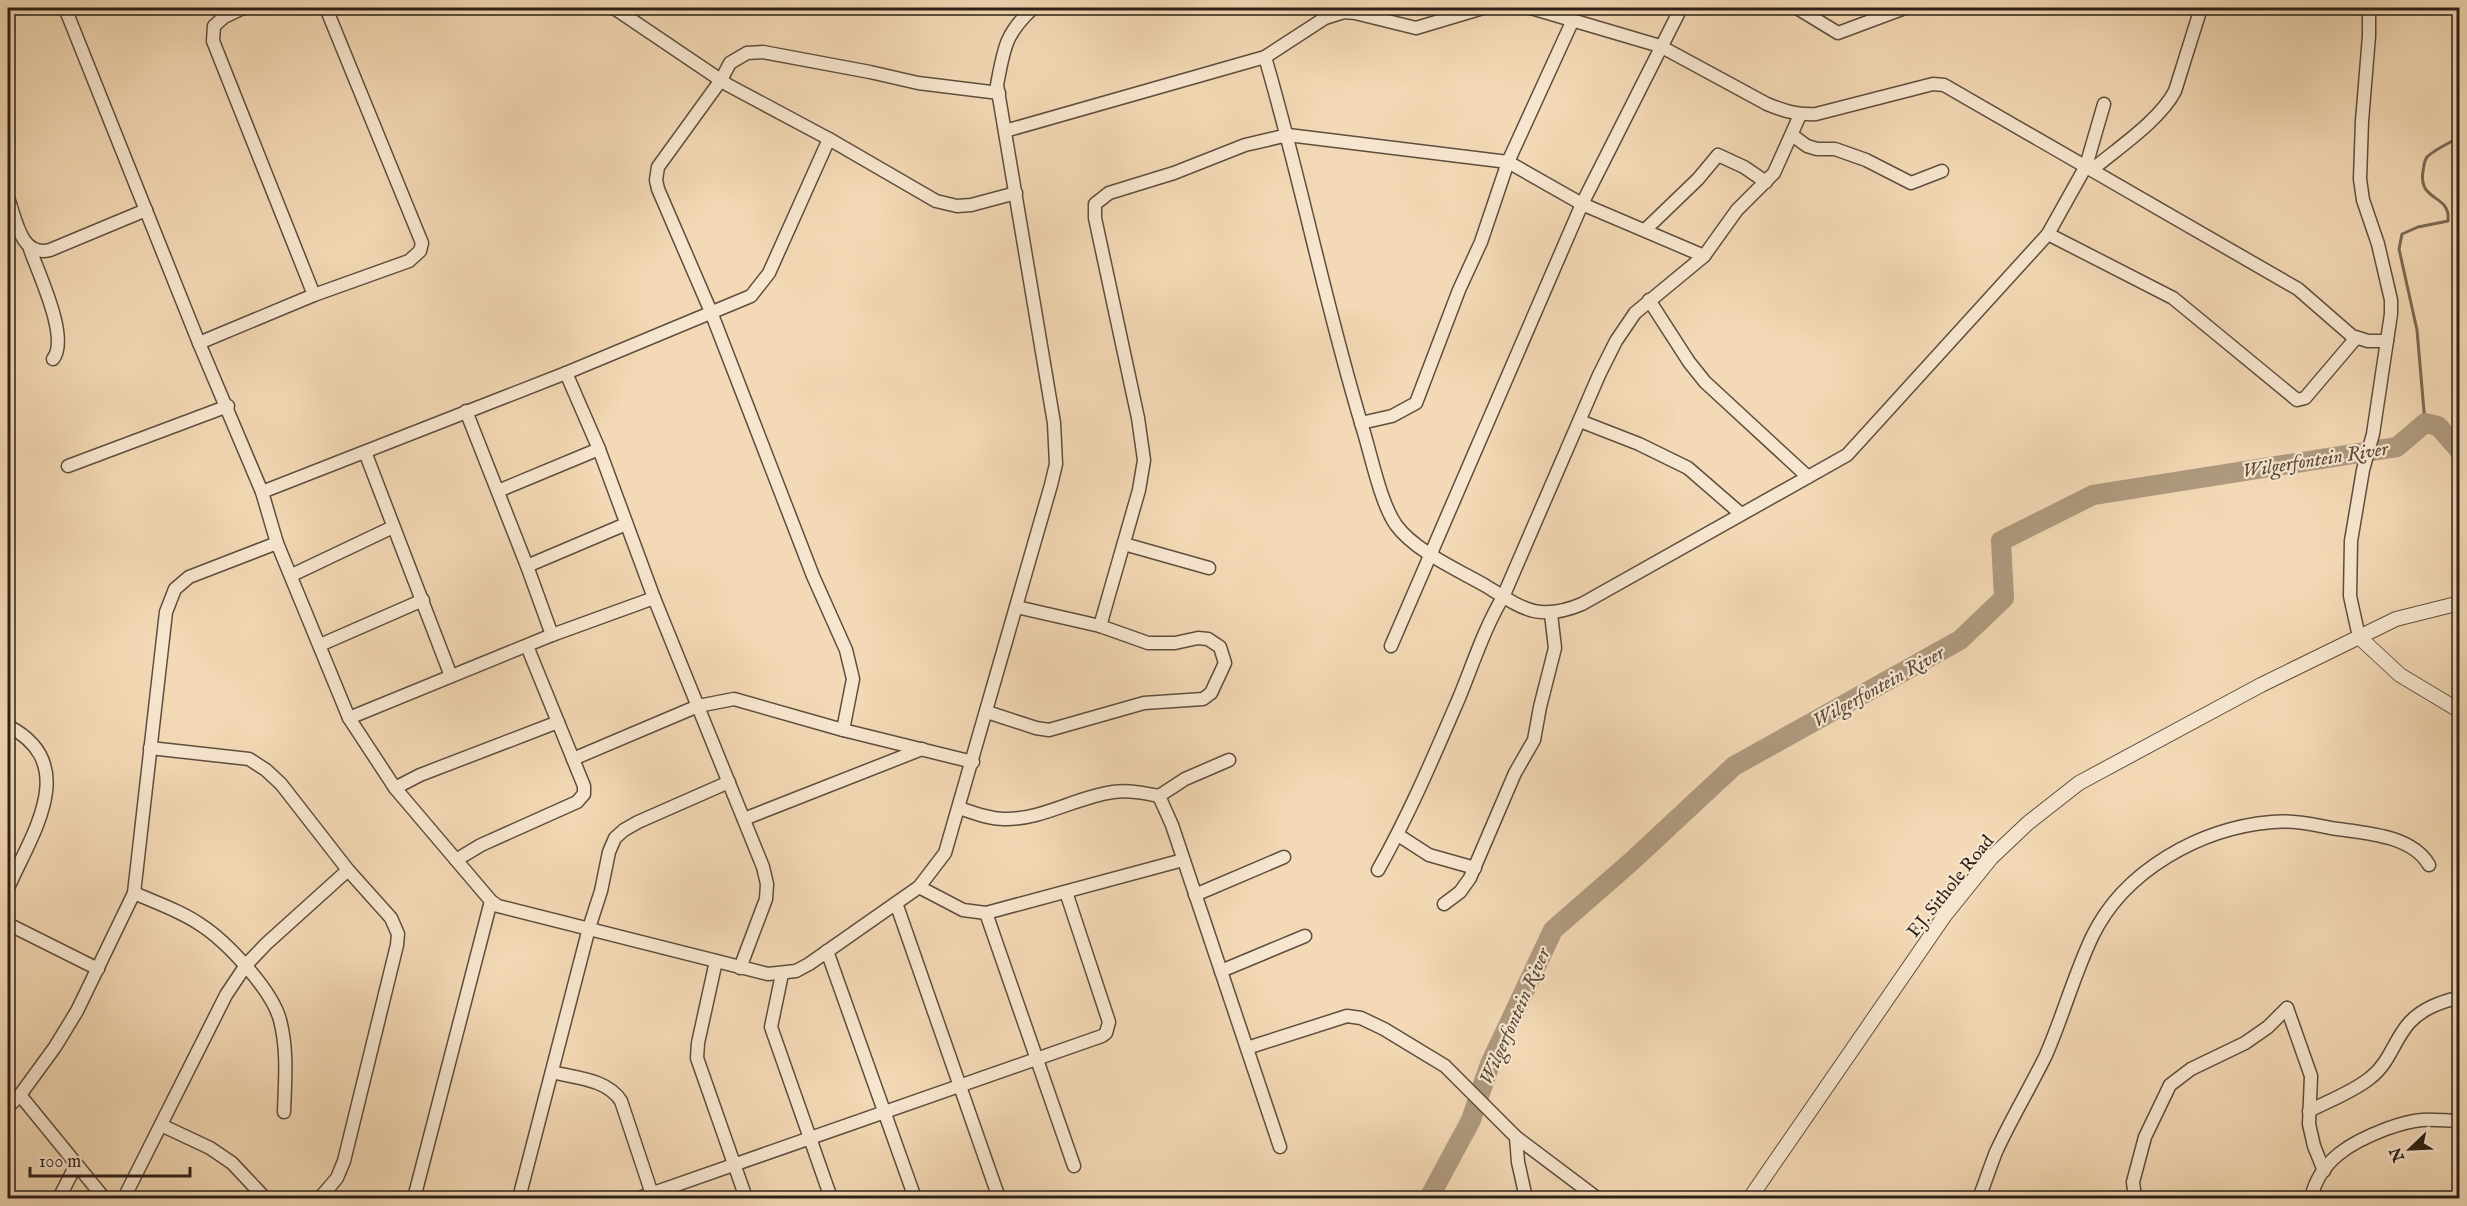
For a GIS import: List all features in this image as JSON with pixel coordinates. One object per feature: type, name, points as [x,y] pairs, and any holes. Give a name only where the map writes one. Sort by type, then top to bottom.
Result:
[{"type":"street","points":[[65,8],[200,343],[228,406],[262,492],[277,543],[349,718],[394,788],[491,901],[508,909],[768,974],[796,971],[827,951],[919,887],[945,853],[1051,485],[1056,464],[1054,423],[997,85],[1006,40],[1017,22],[1033,8]]},
{"type":"street","points":[[243,8],[224,17],[214,26],[213,41],[314,295]]},
{"type":"street","points":[[200,343],[314,295],[402,264],[418,254],[422,243],[326,8]]},
{"type":"street","points":[[614,8],[721,80],[936,201],[957,206],[971,205],[1016,194]]},
{"type":"street","points":[[1005,131],[1265,57],[1325,18],[1344,12],[1416,28],[1483,8]]},
{"type":"street","points":[[1531,8],[1572,22],[1660,46],[1767,104],[1800,115],[1816,114],[1939,84],[1958,92],[2298,289],[2344,331],[2356,338],[2368,341],[2387,341]]},
{"type":"street","points":[[1391,646],[1582,204],[1681,8]]},
{"type":"street","points":[[1797,8],[1838,33],[1905,8]]},
{"type":"street","points":[[2089,167],[2158,115],[2169,103],[2201,8]]},
{"type":"street","points":[[2369,8],[2370,36],[2362,121],[2360,179],[2363,200],[2378,244],[2391,300],[2373,434],[2363,470],[2351,541],[2350,596],[2359,637],[2400,675],[2460,711]]},
{"type":"street","points":[[1361,423],[1392,416],[1407,410],[1416,403],[1480,242],[1508,162],[1572,22]]},
{"type":"street","points":[[843,730],[853,679],[846,650],[813,576],[711,312],[656,180],[658,167],[721,80],[730,63],[738,56],[747,53],[763,52],[918,83],[999,93]]},
{"type":"street","points":[[1265,57],[1288,135],[1336,341],[1385,500],[1395,523],[1404,534],[1431,554],[1503,597],[1525,609],[1551,614],[1582,604],[1847,455],[2048,234],[2089,167],[2104,104]]},
{"type":"street","points":[[1378,870],[1398,835],[1459,697],[1488,624],[1503,597],[1599,375],[1616,341],[1635,313],[1704,256],[1737,210],[1766,182],[1779,164],[1800,115]]},
{"type":"street","points":[[1100,626],[1139,490],[1144,460],[1138,418],[1095,218],[1095,204],[1108,193],[1174,173],[1245,145],[1288,135],[1508,162],[1582,204],[1704,256]]},
{"type":"street","points":[[1792,135],[1807,146],[1817,149],[1835,149],[1866,160],[1911,183],[1942,171]]},
{"type":"street","points":[[262,492],[566,373],[746,299],[762,284],[769,273],[829,139]]},
{"type":"street","points":[[1646,230],[1718,155],[1766,182]]},
{"type":"street","points":[[8,198],[24,242],[30,249],[58,331],[58,350],[53,359]]},
{"type":"street","points":[[30,249],[42,252],[50,250],[146,210]]},
{"type":"street","points":[[2048,234],[2180,302],[2297,400],[2305,398],[2356,338]]},
{"type":"street","points":[[1649,300],[1689,362],[1705,382],[1808,477]]},
{"type":"street","points":[[566,373],[599,449],[654,598],[763,867],[767,891],[740,968]]},
{"type":"street","points":[[68,466],[228,406]]},
{"type":"street","points":[[466,411],[552,635]]},
{"type":"street","points":[[1580,421],[1640,444],[1688,468],[1741,514]]},
{"type":"street","points":[[498,491],[599,449]]},
{"type":"street","points":[[365,452],[451,676]]},
{"type":"street","points":[[527,566],[626,524]]},
{"type":"street","points":[[292,575],[393,527]]},
{"type":"street","points":[[8,1107],[20,1095],[55,1047],[99,969],[134,893],[166,612],[174,589],[189,577],[277,543]]},
{"type":"street","points":[[1124,544],[1209,568]]},
{"type":"street","points":[[349,718],[552,635],[654,598]]},
{"type":"street","points":[[320,645],[423,600]]},
{"type":"street","name":"F.J. Sithole Road","points":[[1750,1198],[1945,915],[1991,858],[2028,823],[2079,783],[2156,740],[2396,619],[2460,603]]},
{"type":"street","points":[[987,712],[1049,730],[1144,704],[1198,700],[1211,693],[1225,663],[1220,646],[1208,639],[1148,643],[1100,626],[1017,607]]},
{"type":"street","points":[[1444,904],[1460,892],[1475,868],[1515,773],[1534,740],[1555,648],[1551,614]]},
{"type":"street","points":[[456,860],[481,845],[580,799],[584,794],[584,786],[527,646]]},
{"type":"street","points":[[573,759],[698,706],[734,699],[843,730],[973,762]]},
{"type":"street","points":[[394,788],[420,775],[558,722]]},
{"type":"street","points":[[8,726],[39,752],[46,775],[47,788],[42,817],[8,888]]},
{"type":"street","points":[[150,748],[240,758],[258,763],[281,784],[348,870],[391,918],[398,934],[344,1161],[338,1178],[320,1198]]},
{"type":"street","points":[[744,819],[922,749]]},
{"type":"street","points":[[959,807],[1002,819],[1023,818],[1112,792],[1133,791],[1159,796],[1185,779],[1229,760]]},
{"type":"street","points":[[519,1198],[589,928],[615,838],[638,822],[729,782]]},
{"type":"street","points":[[1159,796],[1184,860],[1280,1147]]},
{"type":"street","points":[[1979,1198],[2000,1145],[2045,1055],[2093,935],[2118,898],[2175,851],[2219,833],[2272,822],[2299,822],[2399,841],[2423,856],[2429,865]]},
{"type":"street","points":[[1398,835],[1429,855],[1475,868]]},
{"type":"street","points":[[1195,895],[1284,857]]},
{"type":"street","points":[[919,887],[963,910],[986,913],[1184,860]]},
{"type":"street","points":[[124,1198],[226,995],[246,965],[292,918],[348,870]]},
{"type":"street","points":[[639,1198],[1106,1033],[1109,1027],[1108,1018],[1066,892]]},
{"type":"street","points":[[134,893],[201,924],[246,965],[270,998],[279,1017],[286,1056],[284,1112]]},
{"type":"street","points":[[414,1198],[491,901]]},
{"type":"street","points":[[896,903],[999,1198]]},
{"type":"street","points":[[986,913],[1074,1166]]},
{"type":"street","points":[[8,924],[99,969]]},
{"type":"street","points":[[1221,971],[1305,936]]},
{"type":"street","points":[[827,951],[915,1198]]},
{"type":"street","points":[[716,961],[696,1052],[700,1070],[746,1198]]},
{"type":"street","points":[[782,974],[771,1027],[831,1198]]},
{"type":"street","points":[[2309,1112],[2370,1079],[2391,1055],[2409,1023],[2422,1011],[2460,997]]},
{"type":"street","points":[[2135,1198],[2133,1182],[2145,1137],[2170,1085],[2191,1069],[2253,1038],[2287,1008],[2311,1076],[2309,1124],[2314,1146],[2324,1171]]},
{"type":"street","points":[[1247,1048],[1347,1016],[1361,1018],[1384,1029],[1444,1066],[1516,1137],[1597,1198]]},
{"type":"street","points":[[552,1072],[600,1084],[615,1091],[621,1101],[652,1194]]},
{"type":"street","points":[[20,1095],[104,1198]]},
{"type":"street","points":[[2311,1198],[2324,1171],[2346,1147],[2360,1139],[2399,1124],[2421,1120],[2460,1122]]},
{"type":"street","points":[[161,1125],[210,1148],[232,1163],[265,1198]]},
{"type":"street","points":[[1516,1137],[1518,1162],[1526,1198]]},
{"type":"street","points":[[59,1198],[76,1165]]},
{"type":"waterway","points":[[2425,423],[2417,330],[2399,249],[2402,234],[2418,227],[2448,221],[2445,206],[2425,188],[2423,171],[2427,157],[2460,137]]},
{"type":"waterway","name":"Wilgerfontein River","points":[[1429,1198],[1471,1120],[1490,1064],[1553,930],[1632,861],[1734,766],[1960,640],[2004,598],[2001,541],[2093,495],[2397,447],[2425,423],[2438,426],[2460,451]]}]
